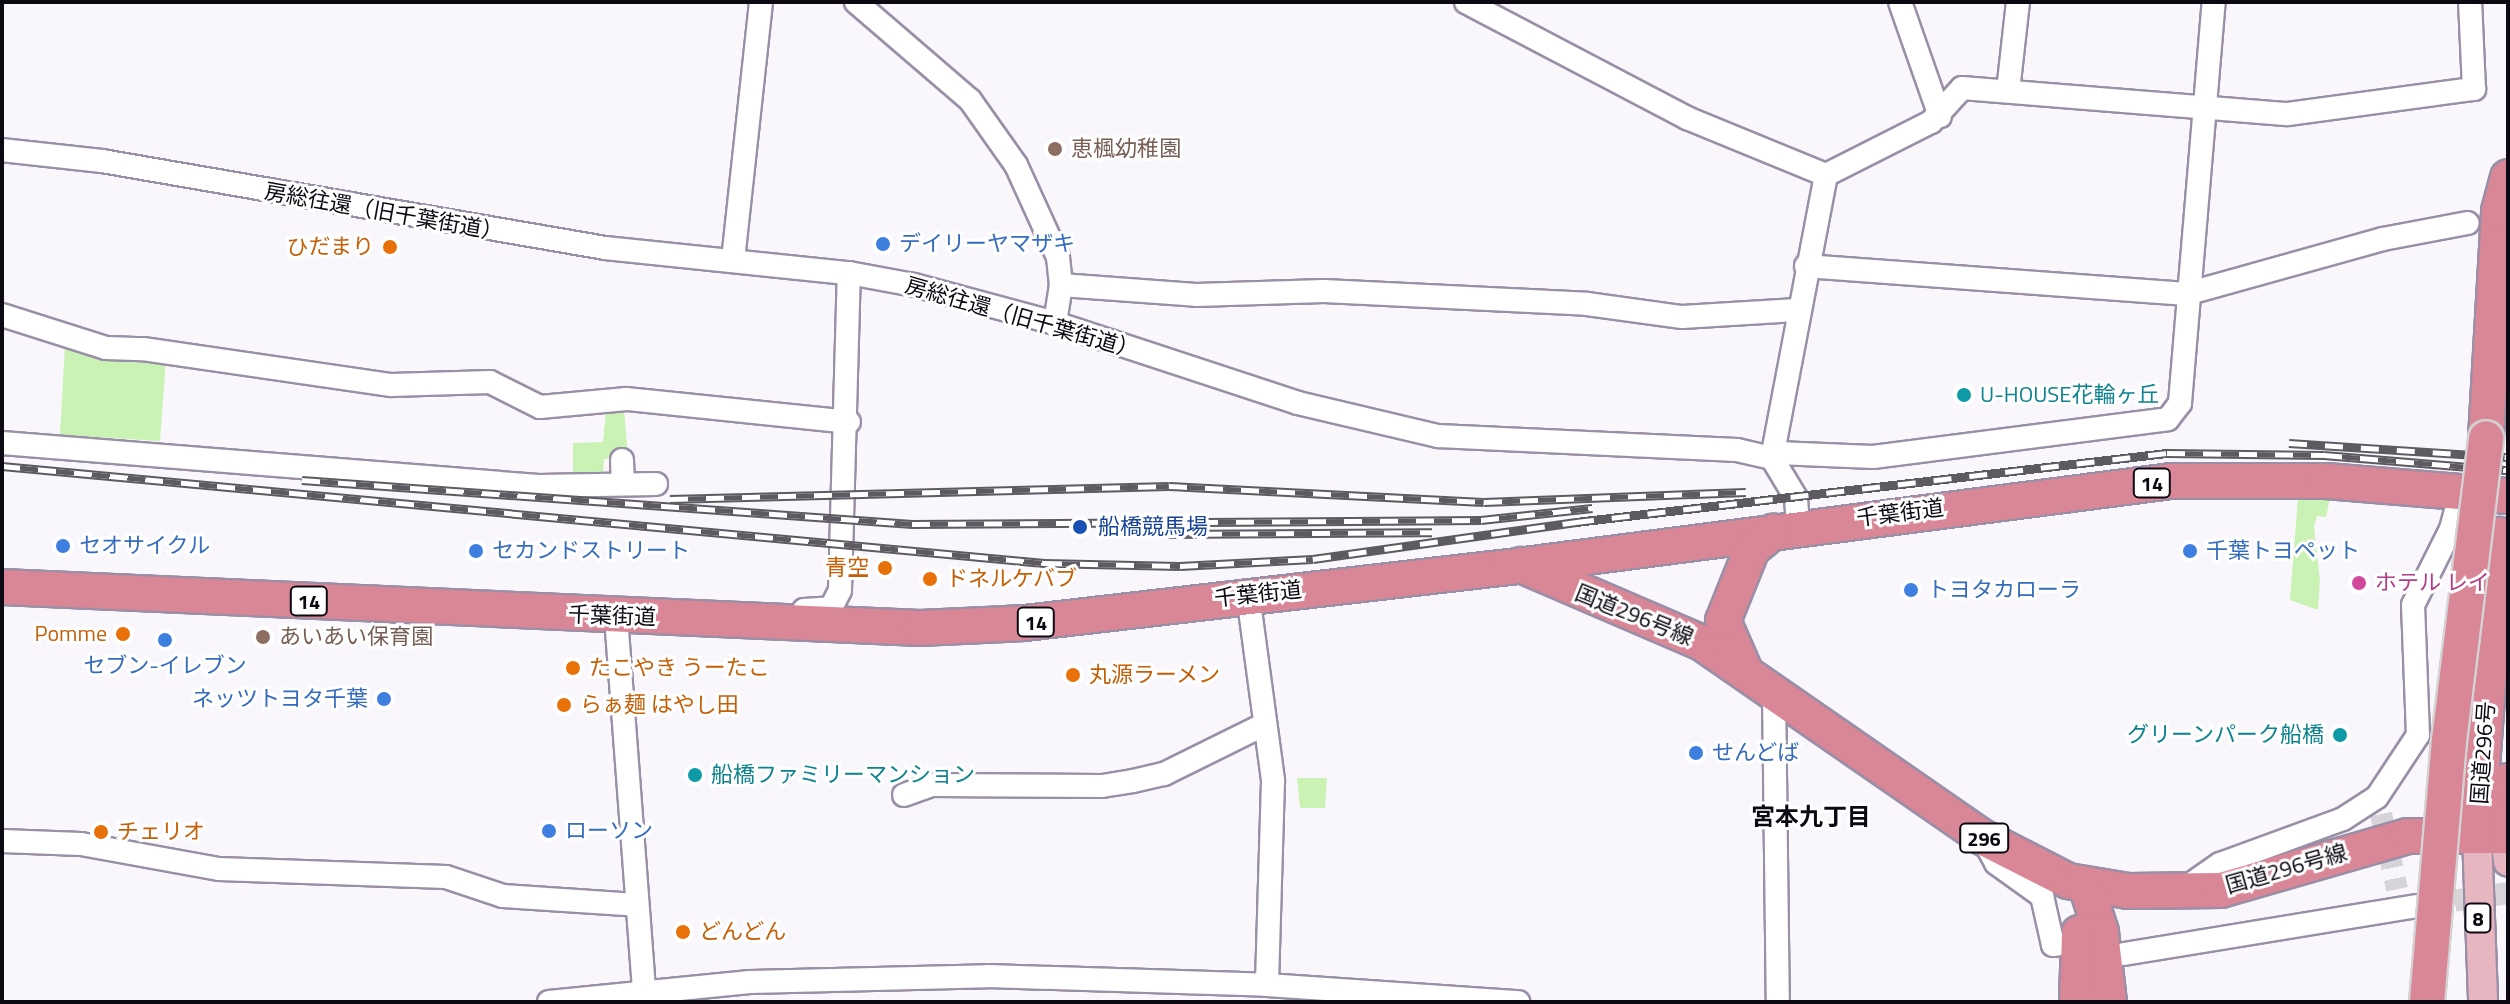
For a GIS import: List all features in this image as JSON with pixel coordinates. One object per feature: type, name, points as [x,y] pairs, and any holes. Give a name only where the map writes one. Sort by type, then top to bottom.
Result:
[{"type":"highway","points":[[2427,1002],[2449,741],[2496,437],[2499,211],[2508,177]]},
{"type":"highway","name":"国道296号","points":[[2497,844],[2499,535],[2496,437],[2508,384]]},
{"type":"highway","name":"千葉街道","points":[[2,587],[877,627],[1011,624],[1521,565],[2171,481],[2248,477],[2508,496]]},
{"type":"highway","name":"国道296号線","points":[[1745,671],[1723,621],[1752,549],[1786,529]]},
{"type":"highway","name":"国道296号線","points":[[1521,565],[1678,630],[1745,671],[1982,837],[2068,881],[2180,891],[2221,890],[2408,836],[2497,844]]},
{"type":"highway","name":"国道296号","points":[[2497,844],[2508,781]]},
{"type":"highway","points":[[2077,1002],[2086,885]]},
{"type":"highway","points":[[2086,885],[2101,932],[2109,1002]]},
{"type":"main road","name":"8","points":[[2483,1002],[2497,844]]},
{"type":"street","points":[[733,260],[761,2]]},
{"type":"street","points":[[1466,2],[1687,118],[1826,175],[1940,116],[1962,88],[2288,114],[2474,89],[2470,2]]},
{"type":"street","points":[[1900,2],[1940,116]]},
{"type":"street","points":[[2008,91],[2018,2]]},
{"type":"street","name":"房総往還（旧千葉街道）","points":[[2,150],[102,161],[590,246],[849,273],[1055,323],[1269,394],[1438,436],[1737,450],[1774,455],[1873,457],[2168,419],[2180,403],[2186,294],[2214,2]]},
{"type":"street","points":[[872,5],[970,100],[998,137],[1050,235],[1061,285],[1055,323]]},
{"type":"street","points":[[1786,529],[1796,498],[1774,455],[1797,310],[1826,175]]},
{"type":"street","points":[[1806,266],[2186,294],[2383,239],[2468,223]]},
{"type":"street","points":[[735,619],[748,607],[822,611],[838,603],[849,422],[849,273]]},
{"type":"street","points":[[1061,285],[1196,295],[1324,291],[1587,304],[1682,317],[1797,310]]},
{"type":"street","points":[[2,315],[106,348],[143,349],[391,385],[490,382],[540,407],[627,399],[849,422]]},
{"type":"street","points":[[2,443],[538,486],[656,484]]},
{"type":"street","points":[[622,460],[623,484]]},
{"type":"street","points":[[2180,891],[2220,864],[2379,805],[2418,735],[2413,605],[2451,529],[2461,492]]},
{"type":"street","points":[[1248,595],[1263,725],[1273,781],[1267,985]]},
{"type":"street","points":[[616,617],[644,997]]},
{"type":"street","points":[[1774,691],[1778,1002]]},
{"type":"street","points":[[904,795],[931,785],[1102,786],[1133,781],[1164,774],[1263,725]]},
{"type":"street","points":[[1982,837],[1996,863],[2042,896],[2053,945],[2060,944]]},
{"type":"street","points":[[2,841],[81,844],[219,869],[446,877],[503,896],[637,905]]},
{"type":"street","points":[[2124,954],[2405,901]]},
{"type":"street","points":[[549,1002],[644,997],[863,977],[1267,985],[1518,1002]]},
{"type":"green space","points":[[65,343],[166,359],[160,441],[60,435]]},
{"type":"green space","points":[[624,410],[628,456],[604,459],[603,476],[573,477],[573,443],[603,442],[606,412]]},
{"type":"green space","points":[[2298,497],[2330,498],[2326,517],[2317,516],[2314,527],[2320,581],[2318,610],[2290,600]]},
{"type":"green space","points":[[1297,778],[1327,778],[1325,808],[1300,808]]},
{"type":"tunnel","points":[[2381,814],[2397,889]]},
{"type":"tunnel","points":[[2422,905],[2508,893]]},
{"type":"railway","points":[[2289,443],[2508,457]]},
{"type":"railway","points":[[2,466],[1044,563],[1180,566],[1313,559],[1576,522],[2167,453],[2324,455],[2508,470]]},
{"type":"railway","points":[[302,480],[912,524],[1481,520],[1592,508]]},
{"type":"railway","points":[[670,499],[1169,486],[1484,502],[1746,492]]},
{"type":"railway","points":[[1168,534],[1432,532]]},
{"type":"place","name":"恵楓幼稚園","points":[[1055,149]]},
{"type":"place","name":"デイリーヤマザキ","points":[[883,244]]},
{"type":"place","name":"ひだまり","points":[[390,247]]},
{"type":"place","name":"U-HOUSE花輪ヶ丘","points":[[1964,395]]},
{"type":"place","name":"船橋競馬場","points":[[1080,527]]},
{"type":"place","name":"セオサイクル","points":[[63,546]]},
{"type":"place","name":"セカンドストリート","points":[[476,551]]},
{"type":"place","name":"千葉トヨペット","points":[[2190,551]]},
{"type":"place","name":"青空","points":[[885,568]]},
{"type":"place","name":"ドネルケバブ","points":[[930,579]]},
{"type":"place","name":"ホテル レイ","points":[[2359,583]]},
{"type":"place","name":"トヨタカローラ","points":[[1911,590]]},
{"type":"place","name":"Pomme","points":[[123,634]]},
{"type":"place","name":"あいあい保育園","points":[[263,637]]},
{"type":"place","name":"セブン-イレブン","points":[[165,640]]},
{"type":"place","name":"たこやき うーたこ","points":[[573,668]]},
{"type":"place","name":"丸源ラーメン","points":[[1073,675]]},
{"type":"place","name":"ネッツトヨタ千葉","points":[[384,699]]},
{"type":"place","name":"らぁ麺 はやし田","points":[[564,705]]},
{"type":"place","name":"グリーンパーク船橋","points":[[2340,735]]},
{"type":"place","name":"せんどば","points":[[1696,753]]},
{"type":"place","name":"船橋ファミリーマンション","points":[[695,775]]},
{"type":"place","name":"ローソン","points":[[549,831]]},
{"type":"place","name":"チェリオ","points":[[101,832]]},
{"type":"place","name":"どんどん","points":[[683,932]]},
{"type":"district","name":"宮本九丁目","points":[[1811,817]]}]
